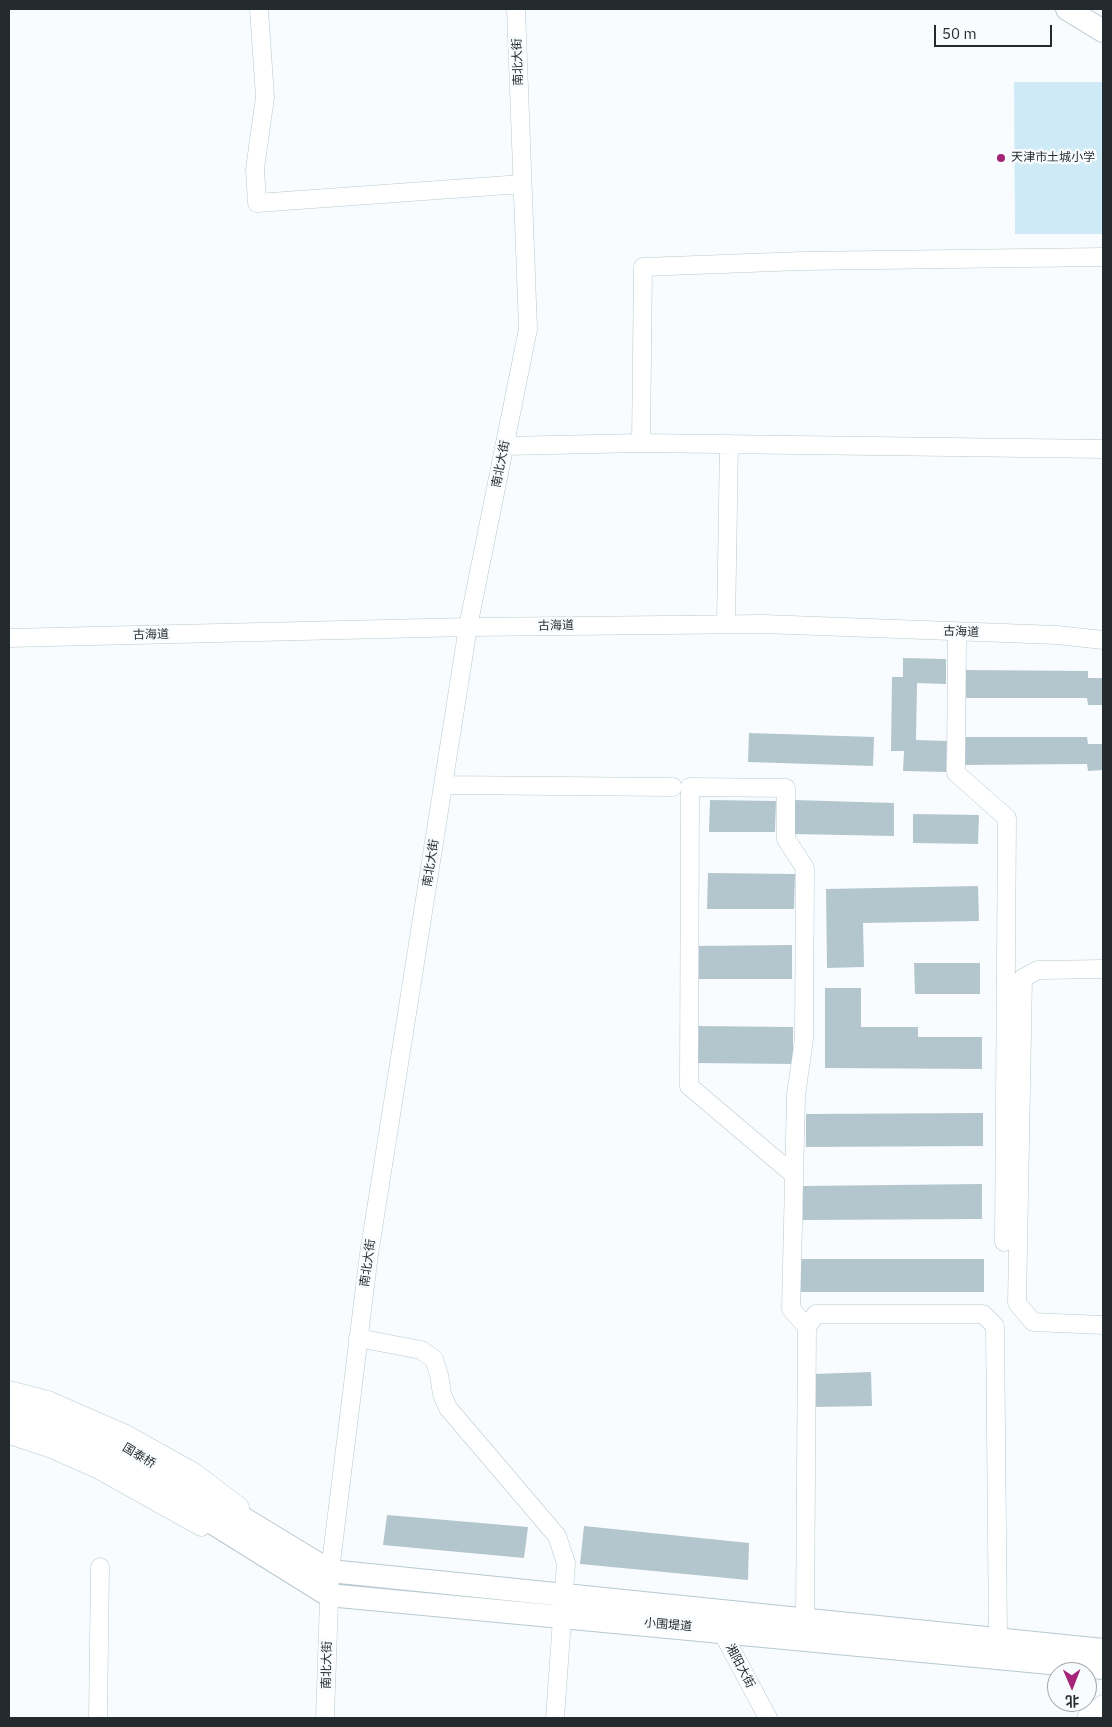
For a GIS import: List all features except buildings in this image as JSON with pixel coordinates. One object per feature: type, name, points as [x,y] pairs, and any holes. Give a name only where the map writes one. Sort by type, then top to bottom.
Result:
[{"type":"main road","points":[[1067,9],[1103,30]]},
{"type":"main road","name":"国泰桥","points":[[9,1401],[50,1412],[101,1434],[261,1528]]},
{"type":"main road","name":"国泰桥","points":[[9,1422],[49,1433],[105,1459],[166,1494],[247,1545]]},
{"type":"main road","name":"小围堤道","points":[[261,1528],[330,1571],[564,1605],[721,1621],[1103,1668]]},
{"type":"main road","name":"小围堤道","points":[[247,1545],[328,1595],[564,1605]]},
{"type":"main road","name":"小围堤道","points":[[721,1621],[805,1620],[1103,1650]]},
{"type":"street","points":[[259,9],[265,97],[255,169],[258,203],[522,184]]},
{"type":"street","name":"南北大街","points":[[325,1718],[330,1571],[358,1338],[468,627],[528,329],[516,9]]},
{"type":"street","points":[[641,443],[643,267],[802,261],[1103,257]]},
{"type":"street","points":[[504,446],[641,443],[1103,449]]},
{"type":"street","points":[[726,624],[729,444]]},
{"type":"street","name":"古海道","points":[[9,638],[468,627],[726,624],[1057,635],[1103,640]]},
{"type":"street","points":[[957,631],[956,773],[1007,818],[1004,1242]]},
{"type":"street","points":[[443,786],[673,787]]},
{"type":"street","points":[[794,1175],[689,1086],[690,787],[786,788],[786,839],[805,868],[804,1039],[796,1095],[794,1175],[790,1309],[807,1327]]},
{"type":"street","points":[[1103,969],[1038,970],[1023,978],[1017,1302],[1033,1322],[1103,1325]]},
{"type":"street","points":[[805,1620],[807,1327],[816,1314],[982,1314],[995,1326],[998,1639]]},
{"type":"street","points":[[358,1338],[421,1350],[434,1359],[440,1375],[442,1394],[448,1408],[557,1536],[566,1563],[555,1718]]},
{"type":"street","points":[[9,1390],[48,1400],[126,1434],[194,1472],[229,1498],[261,1528]]},
{"type":"street","points":[[9,1435],[73,1458],[115,1478],[202,1528],[247,1545]]},
{"type":"street","points":[[98,1718],[100,1567]]},
{"type":"street","name":"湘阳大街","points":[[721,1621],[768,1718]]},
{"type":"street","points":[[1086,1718],[1103,1704]]},
{"type":"shaded area","points":[[1014,82],[1103,82],[1103,234],[1015,234]]},
{"type":"place","name":"天津市土城小学","points":[[1001,158]]}]
